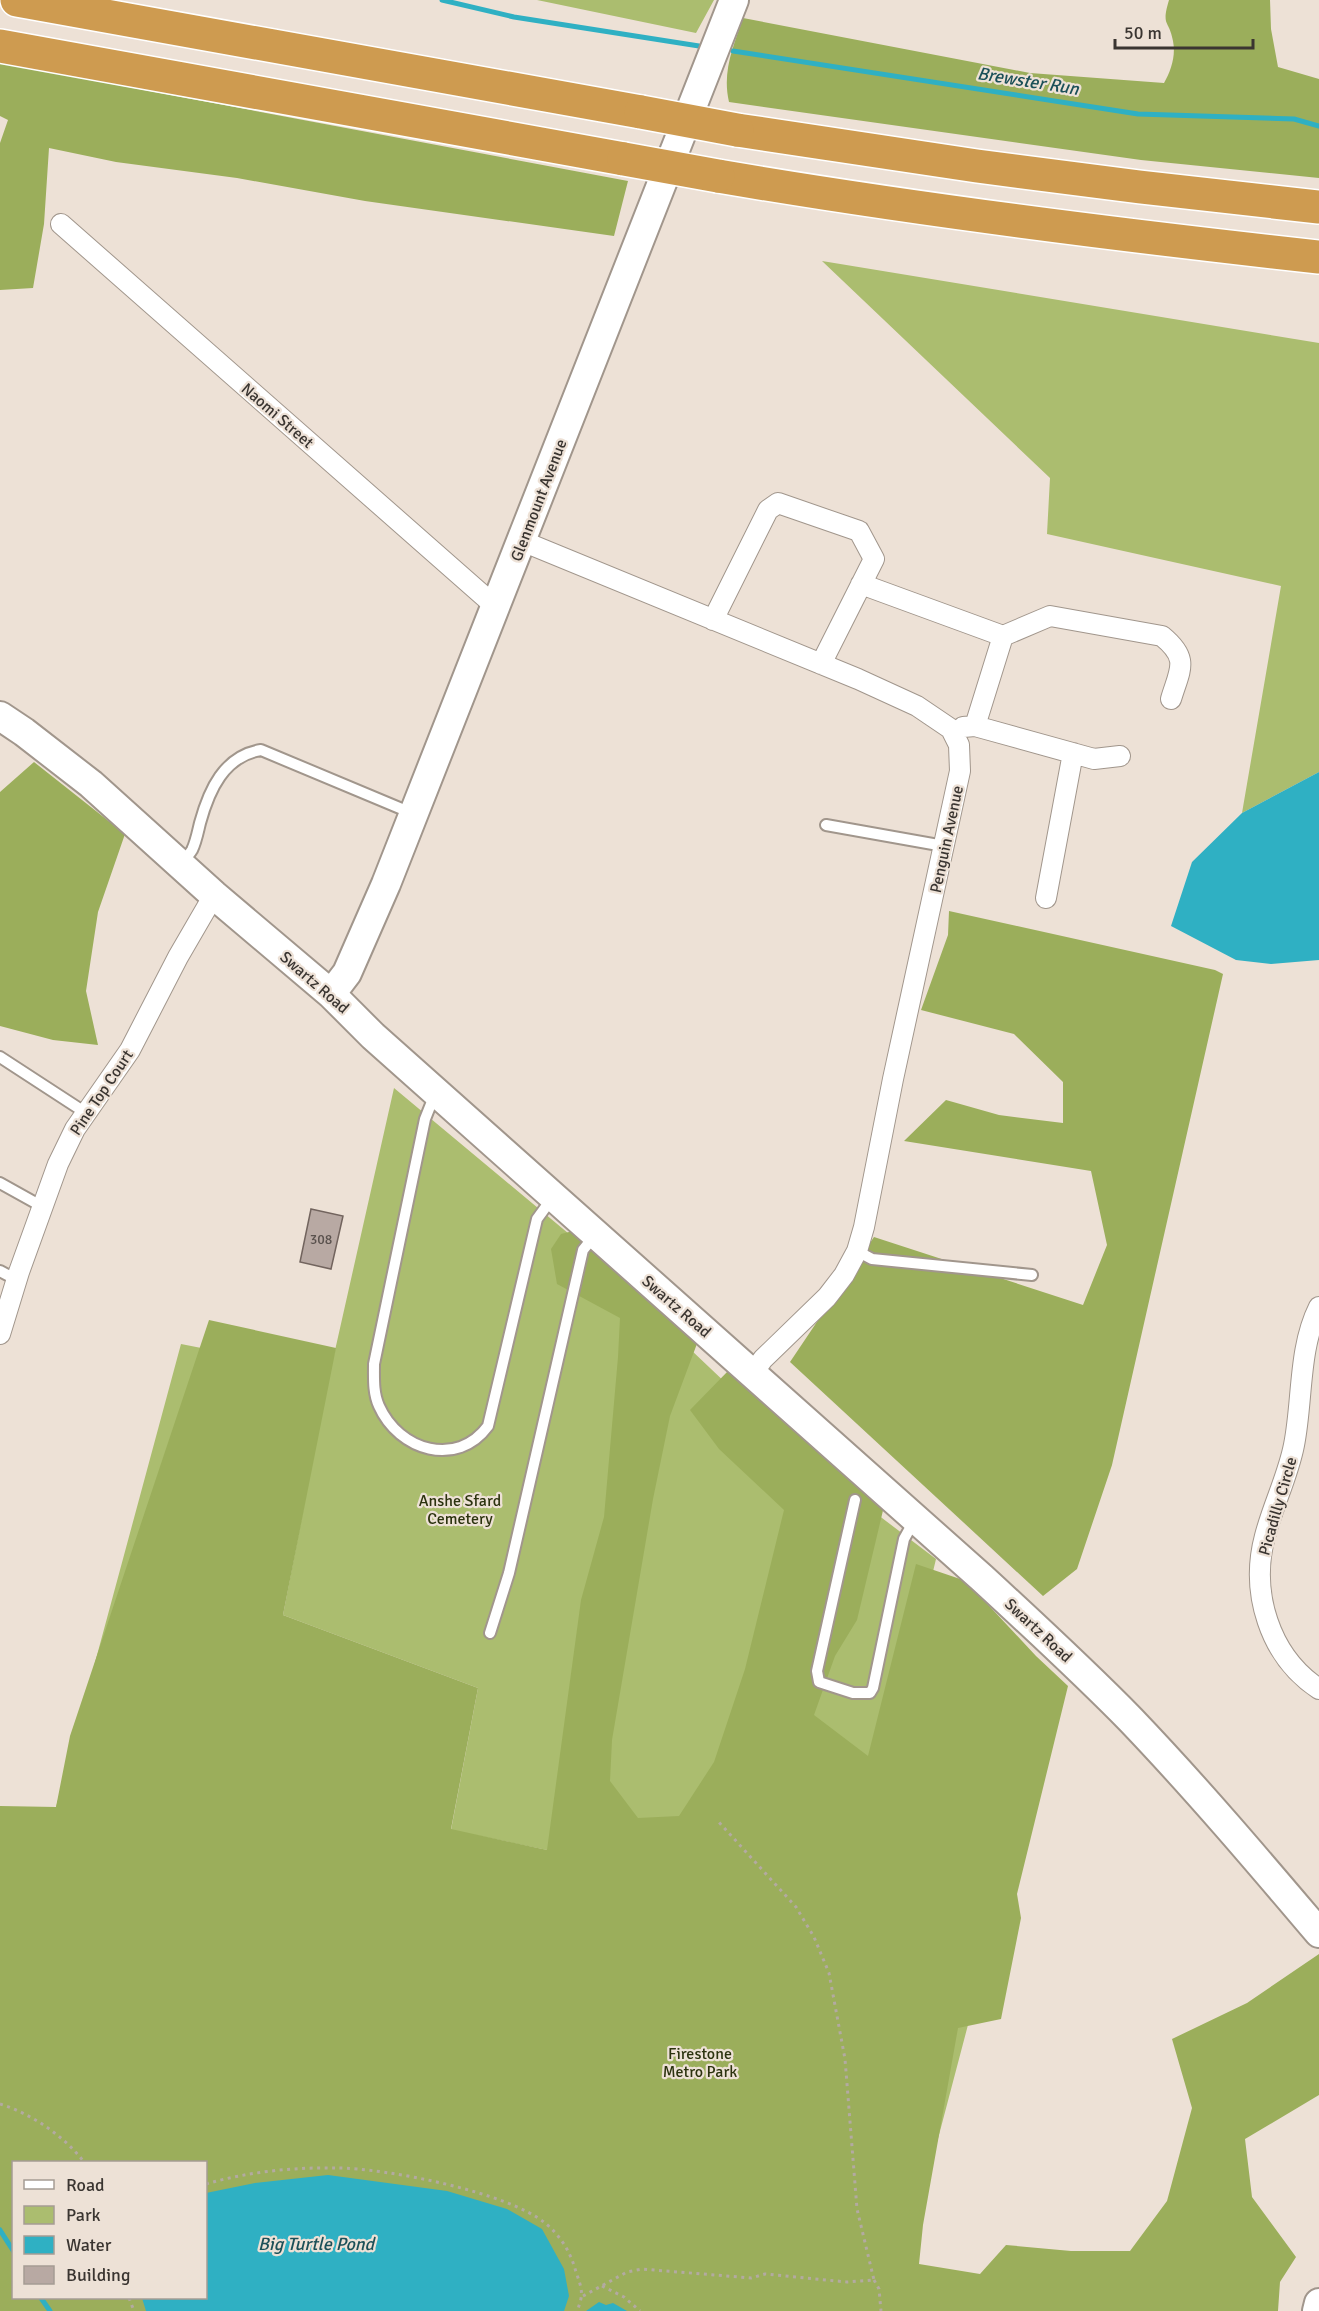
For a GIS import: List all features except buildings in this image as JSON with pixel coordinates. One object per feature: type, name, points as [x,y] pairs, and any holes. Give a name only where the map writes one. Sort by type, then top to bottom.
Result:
[{"type":"highway","points":[[17,0],[737,130],[977,166],[1319,207]]},
{"type":"highway","points":[[0,46],[718,176],[954,212],[1319,257]]},
{"type":"street","name":"Glenmount Avenue","points":[[331,994],[347,973],[366,932],[414,814],[734,0]]},
{"type":"street","name":"Naomi Street","points":[[61,224],[495,606]]},
{"type":"street","points":[[713,620],[768,510],[778,503],[860,531],[874,559],[821,664]]},
{"type":"street","points":[[522,541],[917,706],[951,729],[975,726],[1094,759],[1120,756]]},
{"type":"street","points":[[861,584],[1003,636],[1050,616],[1162,636],[1176,647],[1182,664],[1171,699]]},
{"type":"street","points":[[975,726],[1003,636]]},
{"type":"street","name":"Swartz Road","points":[[0,716],[91,784],[214,895],[331,994],[373,1036],[916,1518],[1079,1668],[1132,1721],[1319,1933]]},
{"type":"street","name":"Penguin Avenue","points":[[753,1373],[763,1359],[827,1297],[844,1275],[856,1251],[864,1227],[961,758],[959,745],[951,729]]},
{"type":"street","points":[[1046,898],[1073,753]]},
{"type":"street","name":"Pine Top Court","points":[[0,1334],[8,1275],[43,1207],[58,1164],[75,1129],[130,1050],[178,957],[214,895]]},
{"type":"street","name":"Picadilly Circle","points":[[1319,1307],[1307,1346],[1294,1445],[1265,1534],[1260,1581],[1264,1611],[1277,1643],[1287,1658],[1319,1689]]},
{"type":"street","points":[[1317,2311],[1319,2303]]},
{"type":"lane","points":[[180,865],[192,849],[207,797],[217,780],[234,760],[248,752],[261,750],[414,814]]},
{"type":"lane","points":[[826,825],[944,846]]},
{"type":"lane","points":[[0,1057],[86,1113]]},
{"type":"lane","points":[[436,1091],[425,1119],[374,1364],[373,1383],[379,1405],[389,1423],[419,1447],[444,1451],[466,1446],[478,1438],[488,1426],[537,1219],[554,1196]]},
{"type":"lane","points":[[0,1183],[43,1207]]},
{"type":"lane","points":[[490,1633],[510,1573],[583,1250],[596,1234]]},
{"type":"lane","points":[[856,1251],[872,1259],[1032,1275]]},
{"type":"lane","points":[[855,1500],[817,1671],[819,1682],[854,1693],[865,1695],[873,1688],[904,1539],[916,1518]]},
{"type":"path","points":[[717,1820],[795,1907],[814,1937],[829,1973],[845,2059],[857,2209],[874,2280],[879,2289],[881,2311]]},
{"type":"path","points":[[0,2104],[43,2125],[60,2137],[82,2161]]},
{"type":"path","points":[[207,2184],[253,2174],[336,2168],[379,2171],[410,2177],[501,2200],[532,2214],[546,2224],[562,2241],[572,2258],[583,2296],[577,2311]]},
{"type":"path","points":[[583,2296],[627,2271],[642,2269],[751,2278],[765,2274],[847,2282],[874,2280]]},
{"type":"path","points":[[602,2286],[624,2297],[640,2311]]},
{"type":"green space","points":[[537,0],[714,0],[696,33]]},
{"type":"green space","points":[[1169,0],[1270,0],[1271,29],[1278,67],[1319,79],[1319,178],[1141,160],[729,102],[728,70],[732,49],[743,18],[1030,73],[1164,83],[1171,68],[1174,52],[1166,19]]},
{"type":"green space","points":[[0,63],[628,181],[614,236],[365,201],[237,178],[116,162],[49,148],[44,224],[33,288],[0,290],[0,143],[8,120],[0,116]]},
{"type":"green space","points":[[822,261],[1319,343],[1319,772],[1242,813],[1281,586],[1047,534],[1050,478]]},
{"type":"green space","points":[[34,762],[125,834],[98,912],[86,991],[98,1045],[53,1040],[0,1026],[0,792]]},
{"type":"green space","points":[[949,911],[1215,970],[1223,974],[1112,1465],[1077,1569],[1043,1596],[790,1362],[874,1237],[1083,1305],[1107,1245],[1091,1171],[904,1141],[946,1100],[999,1115],[1063,1123],[1063,1082],[1014,1034],[921,1010],[948,935]]},
{"type":"green space","name":"Firestone Metro Park","points":[[394,1088],[647,1299],[651,1312],[825,1477],[767,1731],[882,1799],[1056,1691],[901,2279],[0,2311],[0,1807],[56,1807],[181,1344],[318,1371],[269,1624],[445,1838],[547,1850],[451,1830],[478,1688],[283,1615],[327,1386]]},
{"type":"green space","name":"Firestone Metro Park","points":[[577,1230],[698,1341],[670,1416],[653,1499],[612,1740],[610,1781],[638,1818],[679,1816],[714,1762],[745,1669],[784,1510],[719,1449],[690,1410],[728,1371],[885,1502],[857,1620],[835,1656],[814,1715],[868,1756],[916,1564],[966,1581],[1036,1656],[1068,1686],[1017,1894],[1021,1918],[1001,2019],[958,2028],[923,2225],[919,2264],[980,2274],[1006,2245],[1071,2251],[1130,2251],[1167,2201],[1192,2108],[1172,2039],[1247,2003],[1319,1954],[1319,2095],[1245,2139],[1252,2197],[1296,2257],[1280,2282],[1278,2311],[0,2311],[0,1806],[56,1807],[70,1736],[209,1320],[336,1348],[283,1615],[478,1688],[451,1829],[547,1850],[581,1600],[604,1517],[620,1318],[557,1284],[551,1249],[561,1234]]},
{"type":"green space","points":[[832,1480],[936,1559],[880,1792],[776,1723]]},
{"type":"water","points":[[1319,772],[1319,960],[1271,964],[1236,960],[1171,926],[1192,862],[1242,813]]},
{"type":"water","name":"Big Turtle Pond","points":[[328,2175],[447,2191],[507,2209],[542,2229],[564,2269],[569,2296],[564,2311],[146,2311],[142,2299],[207,2299],[207,2193],[255,2183]]},
{"type":"water","points":[[599,2302],[606,2305],[613,2303],[627,2311],[586,2311]]},
{"type":"waterway","name":"Brewster Run","points":[[442,0],[514,17],[699,46]]},
{"type":"waterway","name":"Brewster Run","points":[[733,51],[1138,114],[1294,119],[1319,126]]},
{"type":"waterway","points":[[0,2230],[12,2249]]},
{"type":"waterway","points":[[42,2299],[50,2311]]},
{"type":"park label","name":"Anshe Sfard Cemetery","points":[[460,1509]]}]
